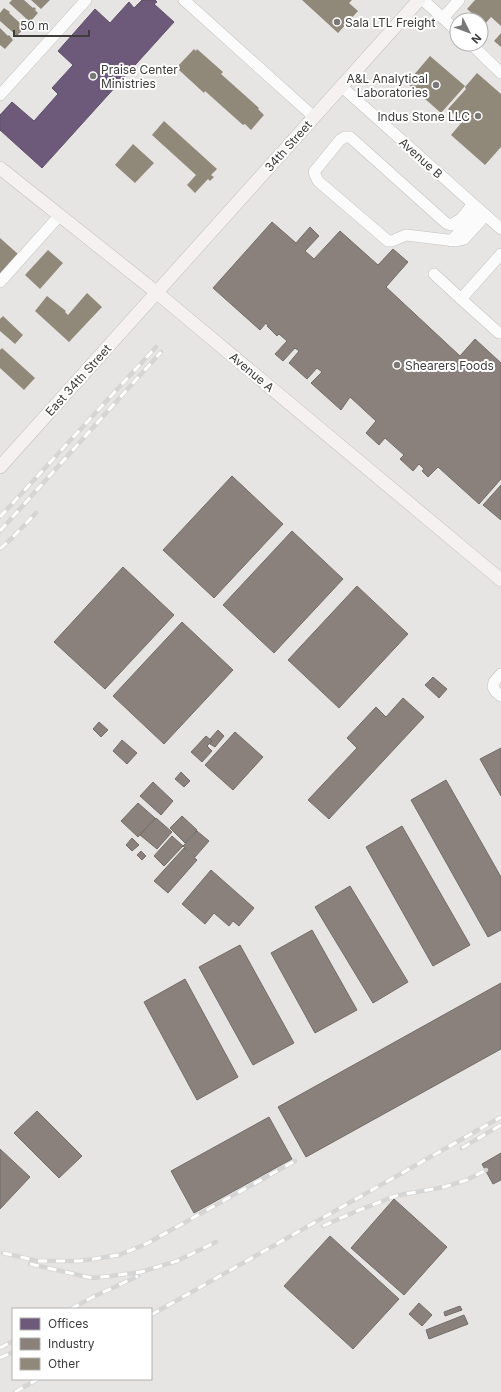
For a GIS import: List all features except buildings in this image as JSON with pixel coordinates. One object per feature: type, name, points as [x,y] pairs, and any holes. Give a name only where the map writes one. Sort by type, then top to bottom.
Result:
[{"type":"main road","name":"34th Street","points":[[156,292],[419,0]]},
{"type":"main road","name":"Avenue A","points":[[0,168],[156,292],[500,577]]},
{"type":"main road","name":"East 34th Street","points":[[0,467],[156,292]]},
{"type":"street","points":[[0,95],[86,0]]},
{"type":"street","points":[[184,0],[314,117]]},
{"type":"street","points":[[423,0],[449,24]]},
{"type":"street","points":[[443,18],[459,0]]},
{"type":"street","points":[[479,52],[501,73]]},
{"type":"street","name":"Avenue B","points":[[341,86],[501,229]]},
{"type":"street","points":[[345,137],[350,137],[446,223],[451,225],[479,210],[464,239],[451,241],[406,235],[392,242],[388,241],[318,181],[314,172],[340,140],[345,137]]},
{"type":"street","points":[[0,282],[60,215]]},
{"type":"street","points":[[461,299],[501,254]]},
{"type":"street","points":[[434,274],[499,333],[501,333]]},
{"type":"street","points":[[501,674],[494,682],[493,687],[501,696]]},
{"type":"railway","points":[[0,517],[156,347]]},
{"type":"railway","points":[[0,531],[161,352]]},
{"type":"railway","points":[[0,549],[36,513]]},
{"type":"railway","points":[[152,1314],[501,1117]]},
{"type":"railway","points":[[462,1148],[501,1125]]},
{"type":"railway","points":[[3,1253],[38,1261],[80,1261],[119,1255],[146,1244],[295,1161]]},
{"type":"railway","points":[[323,1226],[395,1196],[444,1187],[467,1180],[486,1170]]},
{"type":"railway","points":[[30,1264],[92,1278],[111,1276],[141,1272],[177,1261],[216,1242]]},
{"type":"railway","points":[[73,1308],[138,1276]]},
{"type":"railway","points":[[0,1348],[12,1342]]},
{"type":"railway","points":[[0,1358],[12,1352]]},
{"type":"railway","points":[[15,1392],[36,1380]]},
{"type":"place","name":"Sala LTL Freight","points":[[337,22]]},
{"type":"place","name":"Praise Center Ministries","points":[[93,76]]},
{"type":"place","name":"A&L Analytical Laboratories","points":[[436,85]]},
{"type":"place","name":"Indus Stone LLC","points":[[478,116]]},
{"type":"place","name":"Shearers Foods","points":[[397,365]]}]
